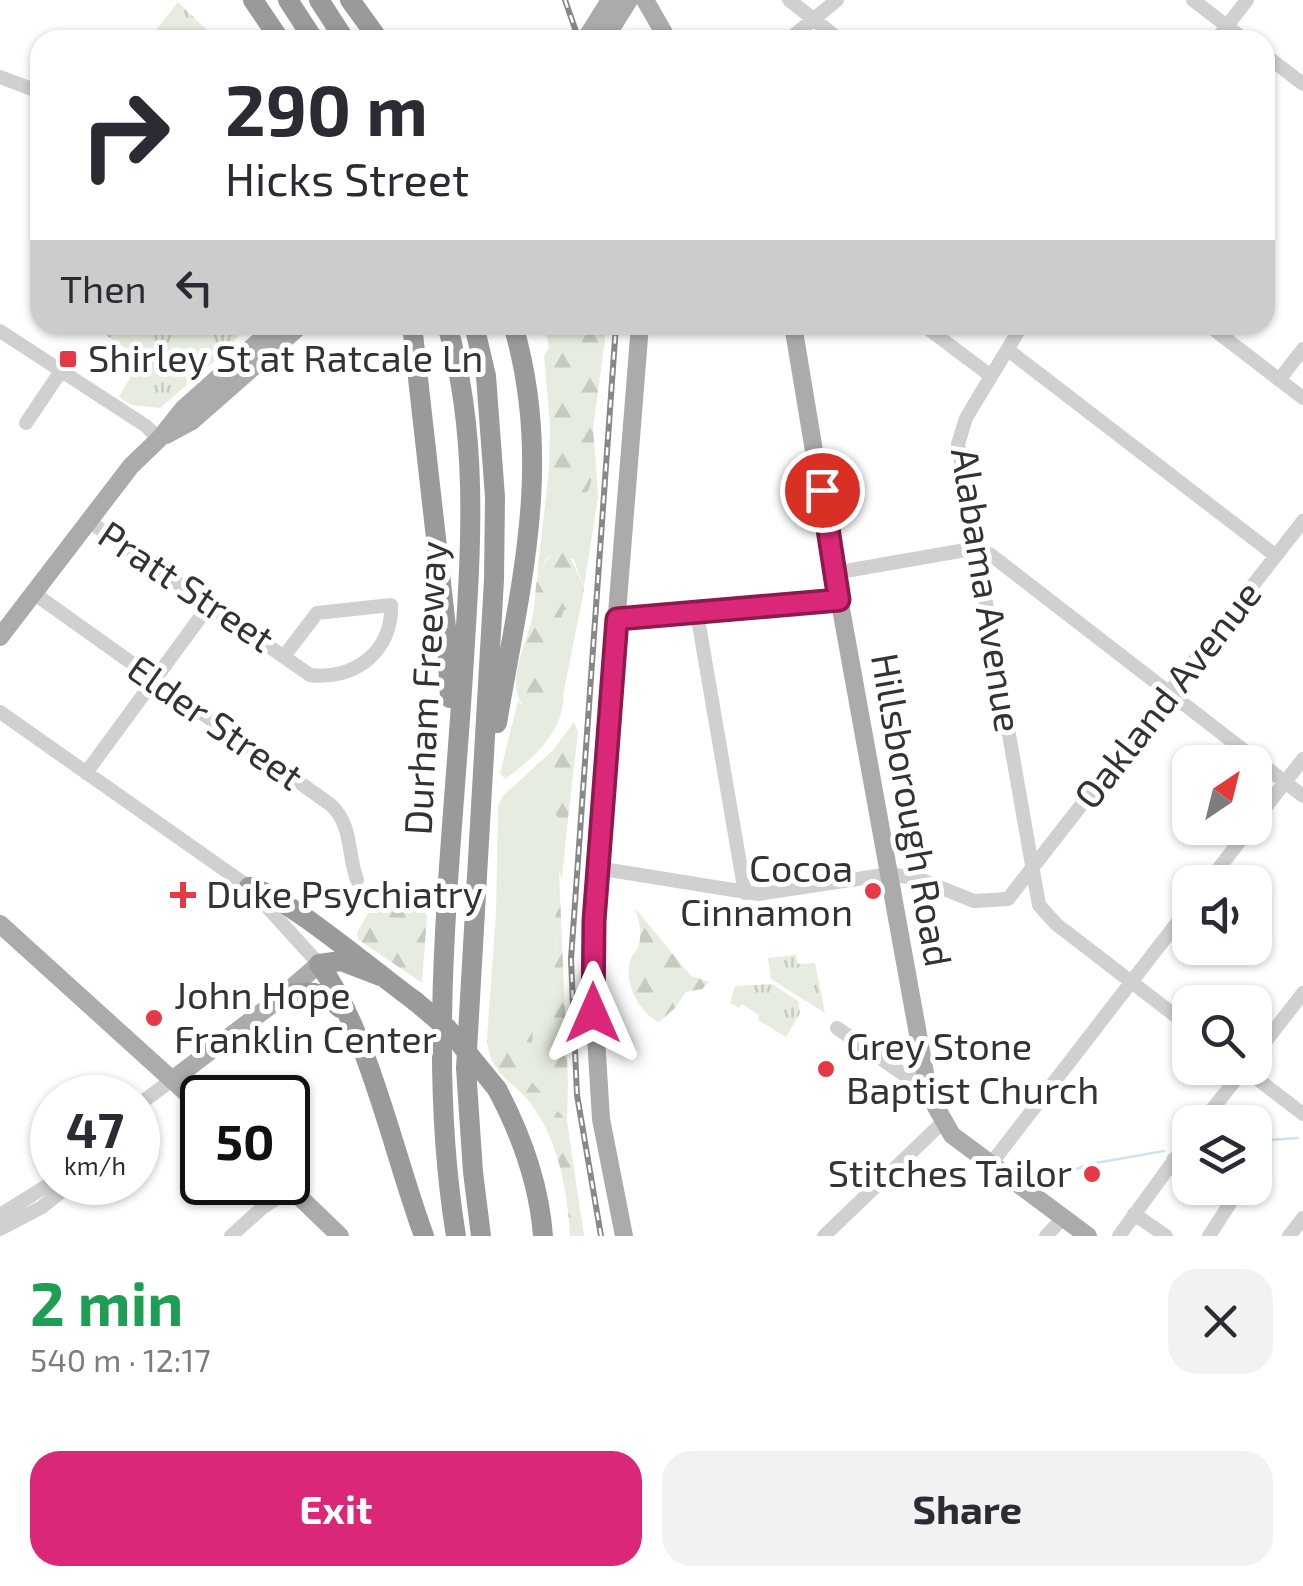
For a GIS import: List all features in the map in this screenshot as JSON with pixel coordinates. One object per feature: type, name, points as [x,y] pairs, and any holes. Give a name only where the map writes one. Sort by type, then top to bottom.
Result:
[{"type":"highway","points":[[253,0],[273,30]]},
{"type":"highway","points":[[288,0],[308,30]]},
{"type":"highway","points":[[319,0],[338,30]]},
{"type":"highway","points":[[350,0],[372,30]]},
{"type":"highway","points":[[413,335],[446,627],[450,766],[456,805]]},
{"type":"highway","name":"Durham Freeway","points":[[449,335],[463,394],[470,503],[443,995],[444,1143],[456,1236]]},
{"type":"highway","name":"Durham Freeway","points":[[476,335],[486,376],[496,497],[466,1089],[482,1236]]},
{"type":"highway","points":[[478,823],[485,803],[532,518],[530,419],[516,335]]},
{"type":"highway","points":[[250,887],[272,897],[448,1029],[497,1089],[529,1160],[543,1236]]},
{"type":"highway","points":[[380,976],[342,962],[318,964],[348,1018],[424,1236]]},
{"type":"highway","points":[[283,995],[312,990],[326,995],[348,1018]]},
{"type":"main road","points":[[591,30],[610,0]]},
{"type":"main road","points":[[610,30],[629,0]]},
{"type":"main road","points":[[647,4],[654,30]]},
{"type":"main road","points":[[647,4],[662,30]]},
{"type":"main road","points":[[0,637],[130,466],[159,440],[183,409],[266,335]]},
{"type":"main road","points":[[159,440],[192,422],[289,335]]},
{"type":"main road","points":[[624,1236],[606,1154],[592,970],[639,335]]},
{"type":"main road","name":"Hillsborough Road","points":[[795,335],[927,1084],[952,1135],[1088,1236]]},
{"type":"main road","points":[[0,924],[180,1087]]},
{"type":"main road","points":[[172,1080],[318,964]]},
{"type":"main road","points":[[307,1205],[340,1236]]},
{"type":"street","points":[[788,0],[827,30]]},
{"type":"street","points":[[800,30],[837,0]]},
{"type":"street","points":[[1193,0],[1232,30]]},
{"type":"street","points":[[1224,30],[1247,0]]},
{"type":"street","points":[[1275,63],[1303,84]]},
{"type":"street","points":[[0,78],[30,88]]},
{"type":"street","points":[[0,332],[146,426],[159,440]]},
{"type":"street","points":[[937,335],[992,376]]},
{"type":"street","name":"Alabama Avenue","points":[[1016,335],[966,418],[958,444],[1032,869],[1044,913],[1172,1013]]},
{"type":"street","points":[[1221,335],[1303,398]]},
{"type":"street","points":[[1279,380],[1303,348]]},
{"type":"street","points":[[1008,350],[1276,556]]},
{"type":"street","points":[[26,423],[61,371]]},
{"type":"street","name":"Pratt Street","points":[[87,520],[310,675],[354,669],[368,660],[387,634],[391,606],[317,614],[285,655]]},
{"type":"street","name":"Oakland Avenue","points":[[890,874],[919,879],[965,899],[988,902],[1012,896],[1303,521]]},
{"type":"street","points":[[834,573],[976,548],[991,554],[1303,796]]},
{"type":"street","name":"Elder Street","points":[[32,592],[341,814],[358,880]]},
{"type":"street","points":[[617,619],[839,600]]},
{"type":"street","points":[[86,772],[210,604]]},
{"type":"street","points":[[698,612],[745,893]]},
{"type":"street","points":[[0,712],[250,887],[318,964]]},
{"type":"street","points":[[1272,799],[1303,760]]},
{"type":"street","points":[[1221,865],[1237,845]]},
{"type":"street","points":[[598,868],[761,894],[890,874]]},
{"type":"street","points":[[990,1164],[1172,929]]},
{"type":"street","points":[[1272,1033],[1303,993]]},
{"type":"street","points":[[837,1028],[906,1076],[927,1084]]},
{"type":"street","points":[[160,1089],[172,1080]]},
{"type":"street","points":[[1215,1105],[1231,1085]]},
{"type":"street","points":[[1266,1085],[1303,1114]]},
{"type":"street","points":[[824,1236],[943,1122]]},
{"type":"street","points":[[1119,1236],[1172,1161]]},
{"type":"street","points":[[0,1215],[30,1196]]},
{"type":"street","points":[[0,1229],[46,1205]]},
{"type":"street","points":[[231,1236],[265,1205]]},
{"type":"street","points":[[1209,1236],[1230,1205]]},
{"type":"street","points":[[1134,1214],[1166,1236]]},
{"type":"street","points":[[1046,1236],[1063,1218]]},
{"type":"street","points":[[1289,1236],[1303,1218]]},
{"type":"green space","points":[[178,2],[207,30],[156,30]]},
{"type":"green space","points":[[106,335],[239,335],[160,408],[132,405],[119,397],[141,359]]},
{"type":"green space","points":[[606,335],[593,428],[596,466],[589,489],[581,499],[549,469],[544,356],[549,347],[547,337]]},
{"type":"green space","points":[[596,466],[598,497],[584,587],[574,560],[557,551],[546,559],[537,576],[549,469],[560,483],[589,489]]},
{"type":"green space","points":[[563,542],[584,587],[582,600],[563,611],[544,699],[539,706],[525,708],[516,689],[516,677],[533,613],[537,578]]},
{"type":"green space","points":[[582,600],[559,721],[536,754],[505,779],[500,773],[518,701],[525,708],[544,699],[563,610]]},
{"type":"green space","points":[[574,722],[578,732],[567,828],[555,814],[554,749]]},
{"type":"green space","points":[[554,749],[555,814],[567,828],[562,879],[559,872],[554,876],[552,1073],[564,1089],[568,1082],[567,1121],[531,1081],[530,1010],[487,1038],[496,913],[498,807],[502,797]]},
{"type":"green space","points":[[559,871],[568,1082],[563,1090],[552,1073],[554,876]]},
{"type":"green space","points":[[410,881],[417,885],[414,897],[427,916],[422,983],[359,940],[357,934],[378,902]]},
{"type":"green space","points":[[635,908],[690,975],[709,982],[702,989],[686,992],[659,1022],[639,1005],[629,979],[630,961],[640,937]]},
{"type":"green space","points":[[796,955],[798,964],[815,963],[825,1013],[771,979],[768,958]]},
{"type":"green space","points":[[772,984],[798,1001],[800,1013],[786,1037],[758,1020],[759,1015],[742,1004],[739,1008],[730,1003],[735,986]]},
{"type":"green space","points":[[531,1009],[531,1081],[567,1121],[584,1236],[570,1236],[561,1169],[543,1122],[498,1070],[489,1051],[487,1038]]},
{"type":"waterway","points":[[1272,1140],[1298,1138]]},
{"type":"waterway","points":[[1041,1182],[1090,1164],[1164,1151]]},
{"type":"railway","points":[[565,0],[576,30]]},
{"type":"railway","points":[[601,1236],[577,1095],[571,959],[615,335]]},
{"type":"place","name":"Shirley St at Ratcale Ln","points":[[68,359]]},
{"type":"place","name":"Cocoa Cinnamon","points":[[873,891]]},
{"type":"place","name":"Duke Psychiatry","points":[[183,895]]},
{"type":"place","name":"John Hope Franklin Center","points":[[154,1018]]},
{"type":"place","name":"Grey Stone Baptist Church","points":[[826,1069]]},
{"type":"place","name":"Stitches Tailor","points":[[1092,1174]]},
{"type":"route","points":[[593,1013],[594,921],[617,619],[839,600],[822,490]]}]
